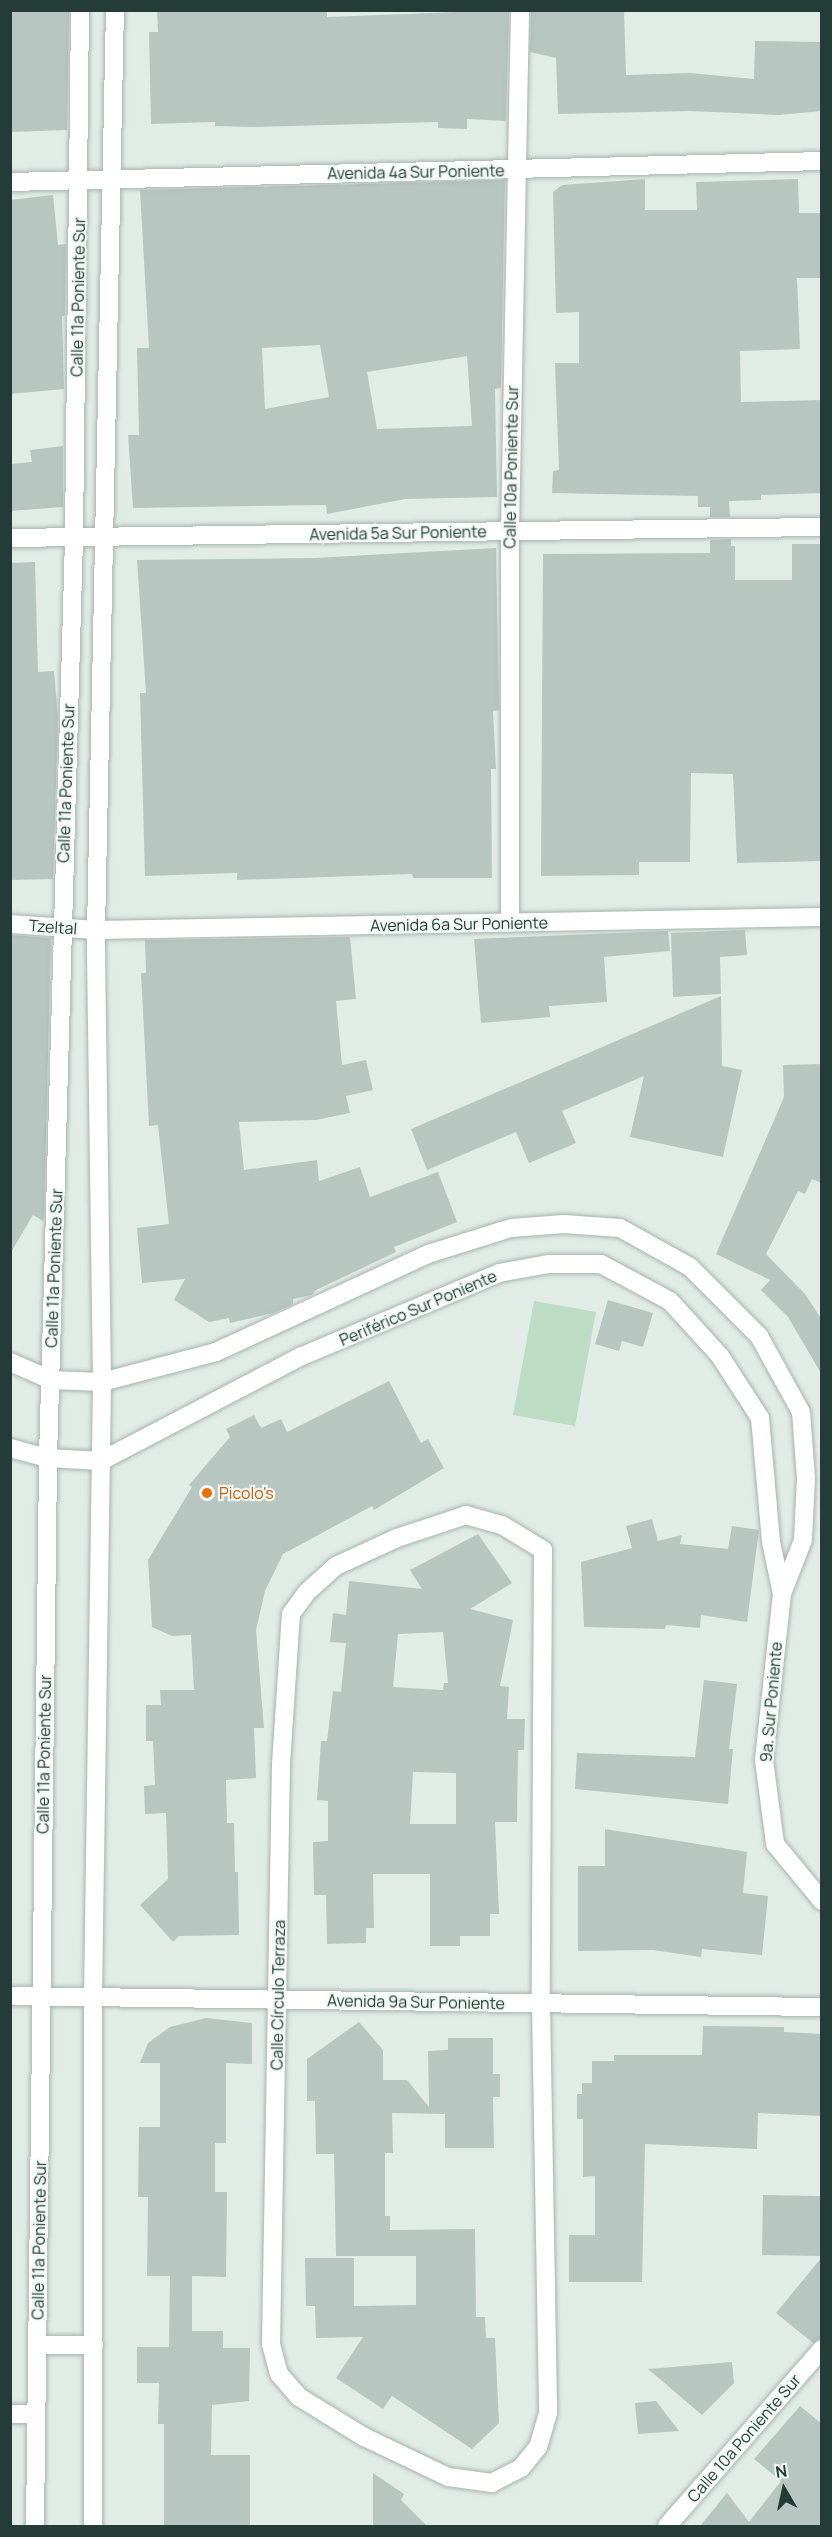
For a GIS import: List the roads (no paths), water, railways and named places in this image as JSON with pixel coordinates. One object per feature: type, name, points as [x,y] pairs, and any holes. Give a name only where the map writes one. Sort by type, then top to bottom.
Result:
[{"type":"main road","name":"Calle 11a Poniente Sur","points":[[35,2526],[48,1458],[61,930],[74,537],[80,181],[80,10]]},
{"type":"main road","name":"Calle 11a Poniente Sur","points":[[93,2526],[93,1997],[102,1382],[96,930],[102,537],[114,179],[116,10]]},
{"type":"main road","name":"Calle 10a Poniente Sur","points":[[510,923],[510,531],[515,170],[520,10]]},
{"type":"main road","name":"Avenida 4a Sur Poniente","points":[[10,182],[822,161]]},
{"type":"main road","name":"Avenida 5a Sur Poniente","points":[[10,538],[822,527]]},
{"type":"main road","name":"Avenida 6a Sur Poniente","points":[[96,930],[822,917]]},
{"type":"main road","name":"Tzeltal","points":[[10,924],[61,930],[96,930]]},
{"type":"main road","points":[[10,1362],[51,1380],[102,1382],[216,1352],[428,1254],[511,1228],[564,1224],[620,1227],[690,1267],[759,1336],[801,1412],[806,1478],[803,1540],[782,1594]]},
{"type":"main road","name":"Periférico Sur Poniente","points":[[101,1461],[302,1356],[499,1273],[549,1264],[601,1264],[670,1301],[720,1356],[760,1418],[771,1542],[782,1594]]},
{"type":"main road","points":[[10,1448],[48,1458],[101,1461]]},
{"type":"main road","name":"Calle Círculo Terraza","points":[[466,1515],[502,1525],[543,1550],[541,2005],[549,2413],[538,2447],[521,2468],[492,2483],[448,2476],[364,2437],[299,2397],[279,2374],[271,2344],[281,1764],[291,1614],[307,1592],[336,1566],[397,1538],[466,1515]]},
{"type":"main road","name":"9a. Sur Poniente","points":[[782,1594],[764,1760],[775,1844],[822,1901]]},
{"type":"main road","name":"Avenida 9a Sur Poniente","points":[[10,1996],[541,2005],[822,2007]]},
{"type":"main road","points":[[37,2345],[94,2345]]},
{"type":"main road","name":"Calle 10a Poniente Sur","points":[[667,2526],[822,2349]]},
{"type":"main road","points":[[10,2414],[36,2414]]},
{"type":"place","name":"Picolo's","points":[[207,1493]]}]
